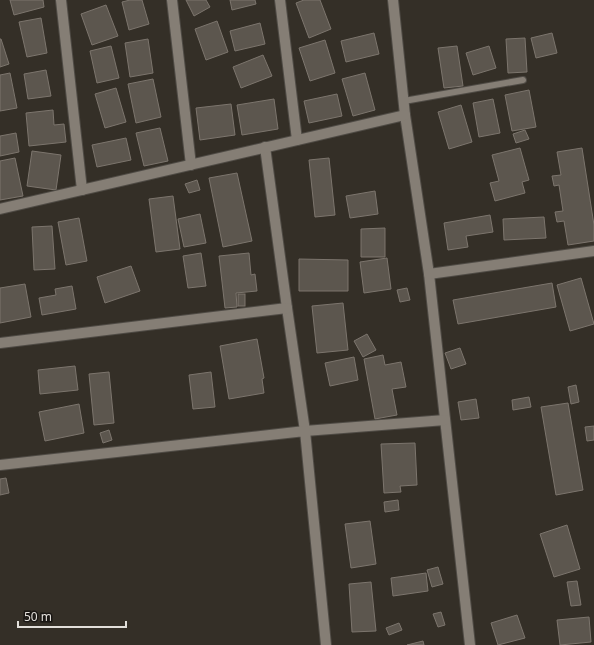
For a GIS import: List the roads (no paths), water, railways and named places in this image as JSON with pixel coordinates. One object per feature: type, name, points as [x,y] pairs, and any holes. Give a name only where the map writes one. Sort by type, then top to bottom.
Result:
[{"type":"street","points":[[61,0],[82,190]]},
{"type":"street","points":[[172,0],[191,165]]},
{"type":"street","points":[[280,0],[297,140]]},
{"type":"street","points":[[393,0],[405,115],[429,274],[470,645]]},
{"type":"street","points":[[0,209],[405,115]]},
{"type":"street","points":[[265,147],[287,308],[306,431],[326,645]]},
{"type":"street","points":[[429,274],[594,251]]},
{"type":"street","points":[[0,343],[287,308]]},
{"type":"street","points":[[0,465],[306,431],[445,420]]},
{"type":"lane","points":[[404,101],[523,80]]}]
